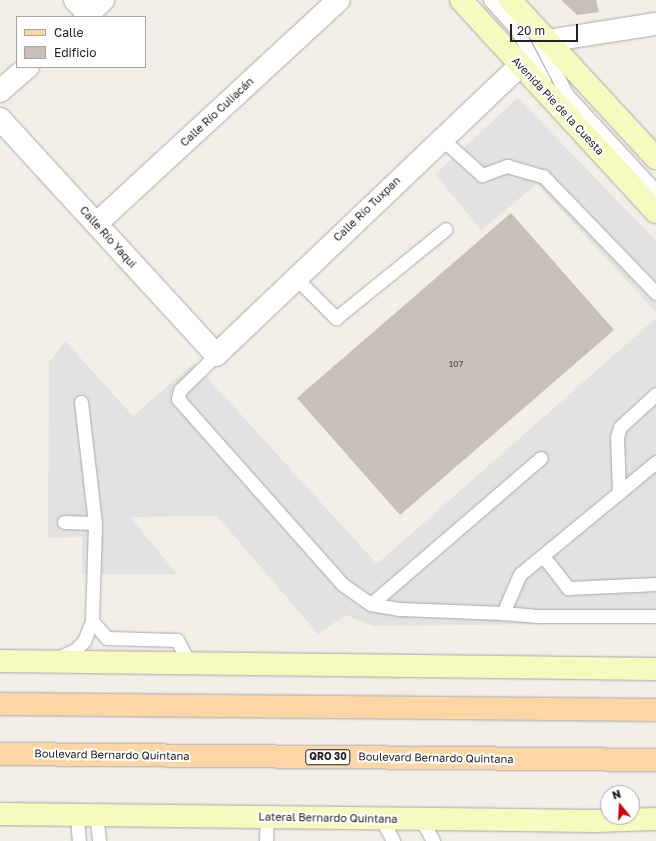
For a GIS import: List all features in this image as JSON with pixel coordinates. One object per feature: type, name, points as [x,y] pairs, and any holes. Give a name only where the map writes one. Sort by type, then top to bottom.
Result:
[{"type":"main road","points":[[0,704],[656,710]]},
{"type":"main road","name":"Boulevard Bernardo Quintana","points":[[0,754],[656,760]]},
{"type":"street","name":"Calle Río Culiacán","points":[[96,224],[338,0]]},
{"type":"street","name":"Avenida Pie de la Cuesta","points":[[461,0],[656,212]]},
{"type":"street","points":[[510,0],[656,158]]},
{"type":"street","points":[[547,41],[656,24]]},
{"type":"street","name":"Calle Río Tuxpan","points":[[216,355],[520,65]]},
{"type":"street","points":[[0,91],[27,68]]},
{"type":"street","name":"Calle Río Yaqui","points":[[0,119],[216,355]]},
{"type":"street","points":[[0,661],[656,669]]},
{"type":"street","name":"Lateral Bernardo Quintana","points":[[0,814],[421,819],[656,819]]},
{"type":"lane","points":[[490,0],[517,30],[557,105]]},
{"type":"lane","points":[[528,20],[567,95],[656,191]]},
{"type":"lane","points":[[442,138],[482,175],[507,166],[543,176],[656,293]]},
{"type":"lane","points":[[296,278],[336,318],[446,229]]},
{"type":"lane","points":[[216,355],[180,390],[178,398],[342,584],[371,604],[400,609],[541,616],[656,616]]},
{"type":"lane","points":[[619,493],[617,437],[620,427],[656,394]]},
{"type":"lane","points":[[51,662],[75,650],[84,641],[92,621],[96,523],[81,402]]},
{"type":"lane","points":[[371,604],[541,458]]},
{"type":"lane","points":[[503,613],[520,574],[656,462]]},
{"type":"lane","points":[[64,522],[96,523]]},
{"type":"lane","points":[[543,556],[568,588],[656,584]]},
{"type":"lane","points":[[92,621],[107,638],[177,640],[190,664]]},
{"type":"lane","points":[[79,841],[86,815]]},
{"type":"lane","points":[[86,815],[99,841]]},
{"type":"lane","points":[[266,841],[267,817]]},
{"type":"lane","points":[[381,818],[393,841]]},
{"type":"lane","points":[[421,819],[433,841]]},
{"type":"shaded area","points":[[518,98],[656,241],[656,312],[537,184],[481,230],[435,174]]},
{"type":"shaded area","points":[[656,318],[656,623],[373,626],[346,615],[318,634],[217,516],[130,517],[177,574],[82,574],[82,537],[48,538],[49,362],[65,341],[133,416],[194,363],[377,564]]},
{"type":"building","points":[[561,0],[596,0],[599,12],[577,15]]},
{"type":"building","points":[[511,213],[614,330],[400,515],[297,398]]}]
